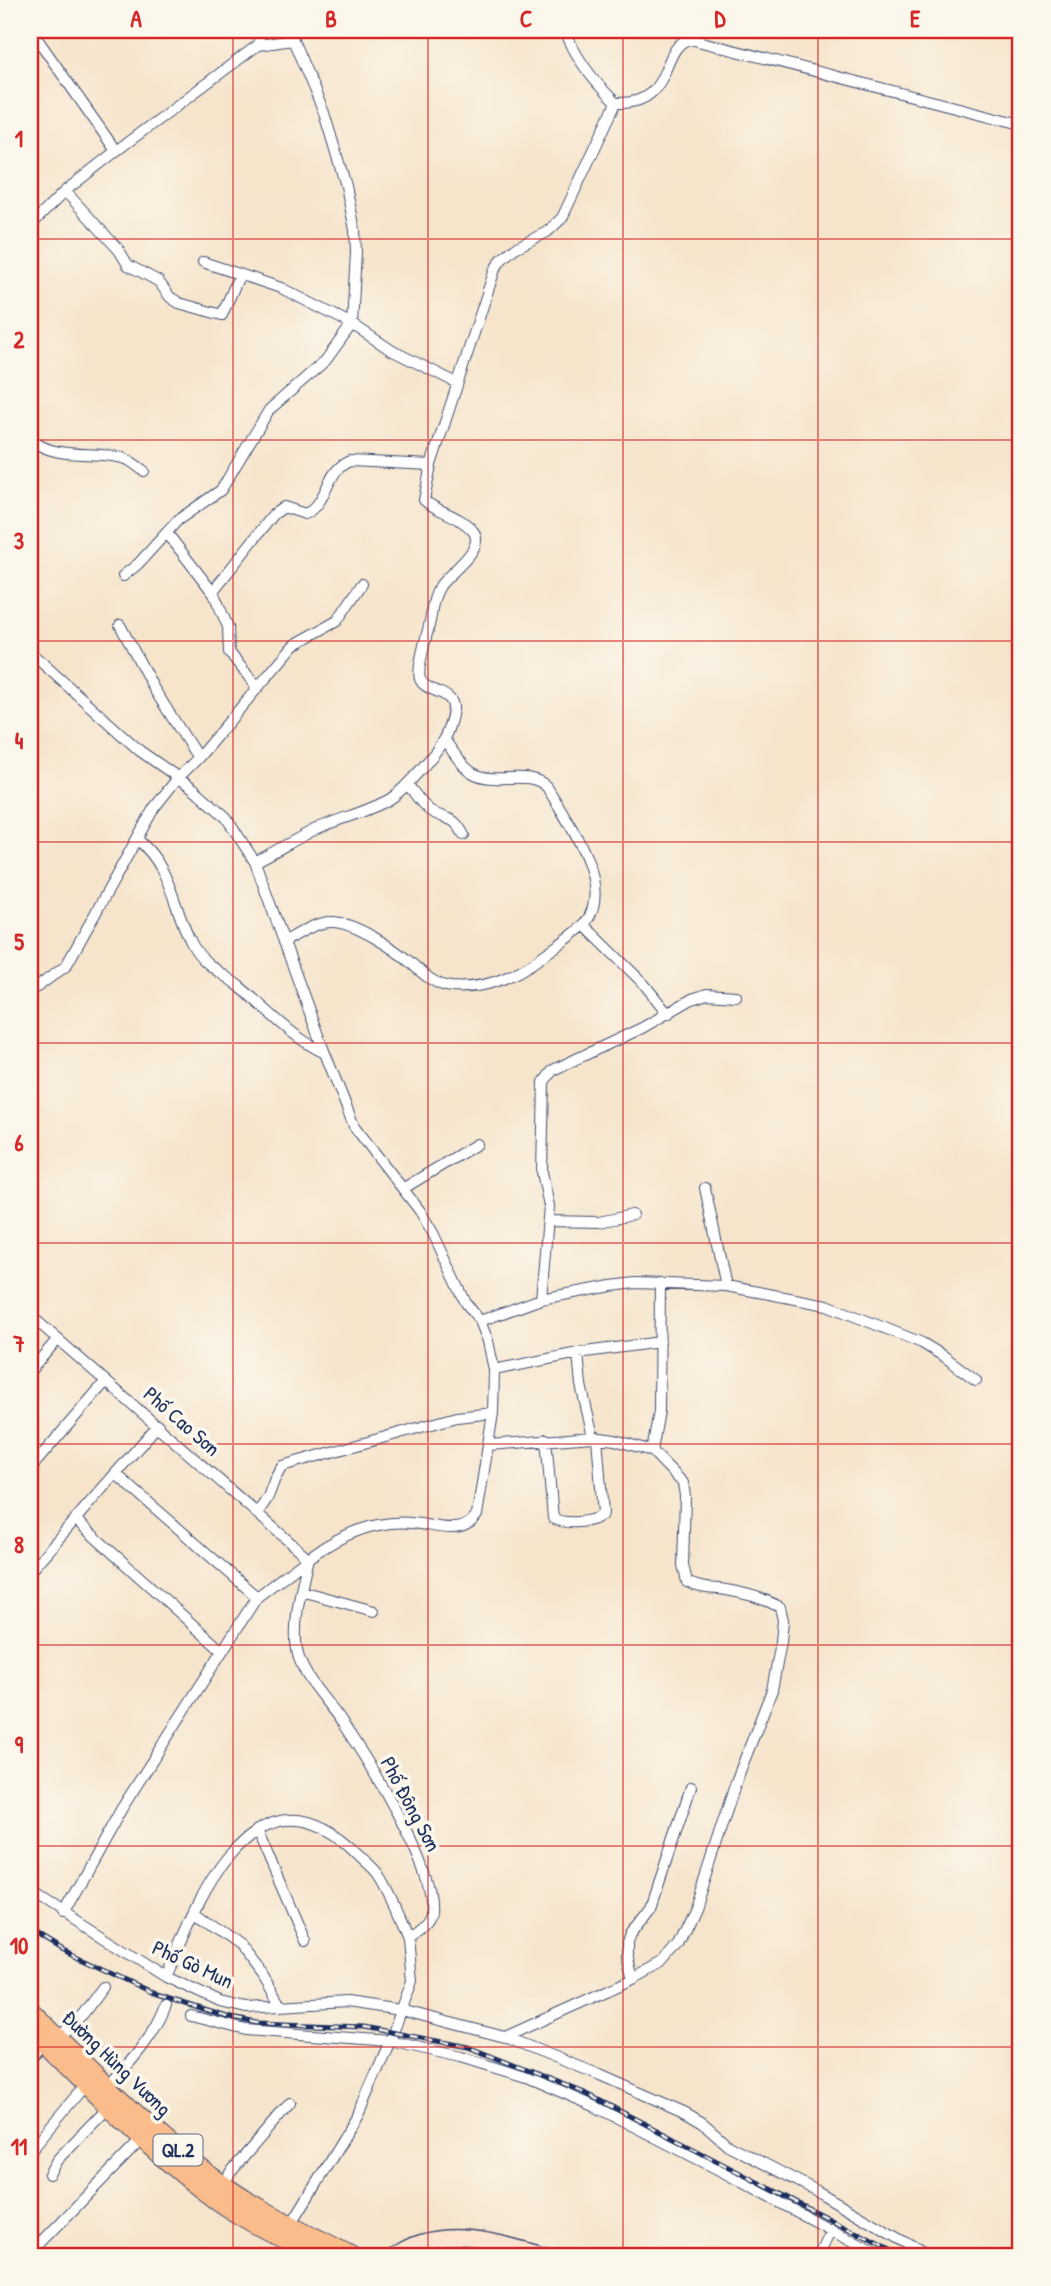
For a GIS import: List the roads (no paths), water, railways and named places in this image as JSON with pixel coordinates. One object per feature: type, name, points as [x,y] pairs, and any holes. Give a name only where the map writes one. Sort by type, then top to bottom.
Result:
[{"type":"highway","name":"Đường Hùng Vương","points":[[30,2010],[43,2036],[86,2084],[142,2139],[216,2200],[316,2256]]},
{"type":"highway","name":"Đường Hùng Vương","points":[[43,2036],[108,2086],[154,2130],[224,2185],[352,2256]]},
{"type":"street","points":[[31,30],[116,151]]},
{"type":"street","points":[[258,45],[260,30]]},
{"type":"street","points":[[565,30],[571,46],[601,89],[616,103],[629,104],[649,96],[656,89],[677,47],[690,39],[1021,124]]},
{"type":"street","points":[[30,226],[65,191],[258,45],[293,35],[324,113],[346,186],[355,230],[352,324],[326,360],[269,410],[221,490],[185,514],[138,564],[123,576]]},
{"type":"street","points":[[255,862],[316,830],[391,799],[444,739],[452,704],[449,698],[422,683],[418,675],[433,603],[439,587],[472,552],[476,535],[448,512],[425,500],[431,465],[495,269],[515,248],[547,232],[562,218],[616,103]]},
{"type":"street","points":[[65,191],[118,250],[125,263],[158,281],[170,297],[186,306],[222,315],[239,276]]},
{"type":"street","points":[[203,262],[281,288],[457,383]]},
{"type":"street","points":[[30,439],[48,450],[60,453],[124,459],[144,471]]},
{"type":"street","points":[[213,591],[274,514],[284,507],[309,513],[338,467],[350,461],[431,465]]},
{"type":"street","points":[[167,533],[213,591],[228,627],[229,652],[257,687]]},
{"type":"street","points":[[30,988],[37,987],[66,967],[154,808],[177,779],[294,645],[337,621],[362,584]]},
{"type":"street","points":[[120,625],[154,689],[198,758]]},
{"type":"street","points":[[30,652],[140,751],[193,788],[226,817],[255,862],[354,1126],[404,1188],[433,1233],[466,1303],[480,1321],[491,1349],[494,1370],[489,1446],[477,1516],[472,1524],[463,1528],[411,1523],[375,1526],[326,1545],[257,1597],[122,1808],[63,1914]]},
{"type":"street","points":[[284,942],[317,924],[333,922],[349,926],[399,953],[430,980],[450,987],[473,986],[502,980],[523,970],[584,925],[595,902],[592,872],[586,856],[547,787],[540,780],[530,778],[494,778],[472,772],[444,739]]},
{"type":"street","points":[[407,784],[427,808],[434,814],[451,818],[464,835]]},
{"type":"street","points":[[138,840],[168,880],[186,931],[199,956],[235,983],[295,1036],[325,1053]]},
{"type":"street","points":[[584,925],[644,984],[668,1014]]},
{"type":"street","points":[[541,1299],[548,1221],[548,1197],[542,1172],[544,1082],[547,1075],[668,1014],[692,999],[707,994],[736,996]]},
{"type":"street","points":[[404,1188],[477,1144]]},
{"type":"street","points":[[705,1188],[726,1286]]},
{"type":"street","points":[[548,1221],[599,1222],[632,1214]]},
{"type":"street","points":[[652,1451],[659,1411],[660,1284]]},
{"type":"street","points":[[480,1321],[541,1299],[612,1286],[726,1286],[827,1305],[922,1343],[976,1380]]},
{"type":"street","name":"Phố Cao Sơn","points":[[30,1315],[308,1558]]},
{"type":"street","points":[[30,1371],[57,1340]]},
{"type":"street","points":[[494,1370],[578,1353],[660,1342]]},
{"type":"street","points":[[546,1439],[552,1518],[557,1521],[570,1521],[598,1518],[603,1514],[595,1437],[581,1385],[578,1353]]},
{"type":"street","points":[[30,1469],[106,1381]]},
{"type":"street","points":[[256,1513],[270,1496],[275,1476],[282,1466],[457,1417],[493,1413]]},
{"type":"street","points":[[30,1572],[158,1426]]},
{"type":"street","points":[[489,1446],[546,1439],[595,1437],[652,1451],[683,1483],[683,1564],[684,1576],[688,1582],[695,1586],[722,1589],[766,1600],[780,1607],[783,1620],[772,1690],[737,1779],[695,1908],[685,1932],[671,1954],[664,1962],[633,1979],[505,2037]]},
{"type":"street","points":[[116,1474],[257,1597]]},
{"type":"street","points":[[76,1520],[221,1650]]},
{"type":"street","name":"Phố Đông Sơn","points":[[308,1558],[296,1638],[298,1656],[372,1770],[407,1831],[429,1886],[430,1917],[408,1937]]},
{"type":"street","points":[[301,1591],[374,1611]]},
{"type":"street","points":[[633,1979],[627,1942],[651,1906],[691,1787]]},
{"type":"street","points":[[166,1977],[209,1882],[228,1856],[257,1830],[285,1819],[313,1821],[343,1838],[377,1873],[392,1899],[408,1937],[412,1981],[358,2115],[292,2223]]},
{"type":"street","points":[[257,1830],[305,1941]]},
{"type":"street","name":"Phố Gò Mun","points":[[30,1891],[166,1977],[220,2002],[246,2008],[346,2002],[401,2010],[505,2037],[686,2113],[703,2123],[728,2145],[817,2191],[928,2256]]},
{"type":"street","points":[[195,1913],[239,1945],[281,2005]]},
{"type":"street","points":[[30,2056],[43,2036],[83,2014],[103,1987]]},
{"type":"street","points":[[108,2086],[146,2042],[162,2017],[166,2005]]},
{"type":"street","points":[[191,2016],[246,2030],[390,2040],[505,2070],[583,2101],[879,2256]]},
{"type":"street","points":[[30,2151],[86,2084]]},
{"type":"street","points":[[224,2185],[230,2173],[290,2102]]},
{"type":"street","points":[[49,2174],[57,2160],[109,2106]]},
{"type":"street","points":[[30,2254],[142,2139]]},
{"type":"street","points":[[818,2256],[830,2231]]},
{"type":"street","points":[[395,2256],[411,2246],[439,2238],[472,2239],[547,2256]]},
{"type":"street","points":[[409,2256],[421,2244]]},
{"type":"railway","points":[[30,1931],[63,1951],[157,1995],[227,2017],[257,2023],[364,2027],[468,2047],[585,2093],[901,2256]]}]
